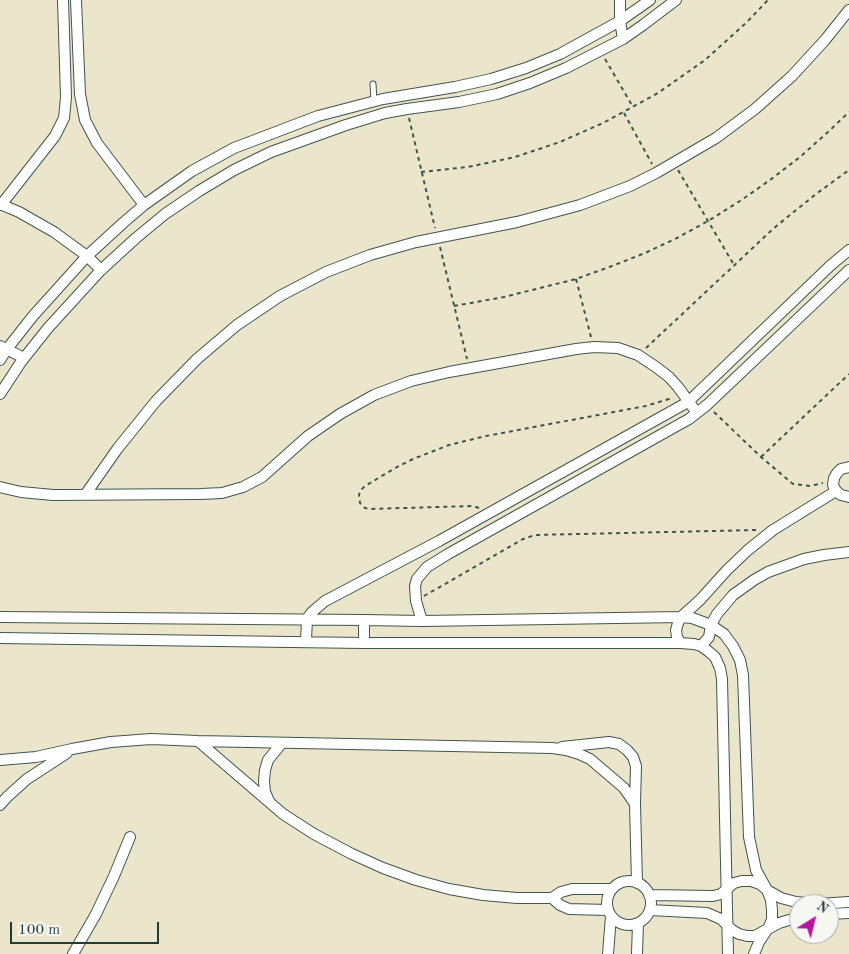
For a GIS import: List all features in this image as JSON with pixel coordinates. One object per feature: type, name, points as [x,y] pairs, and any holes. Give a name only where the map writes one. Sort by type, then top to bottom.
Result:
[{"type":"street","points":[[63,0],[66,97],[64,118],[55,136],[0,204],[37,222],[71,243],[101,270]]},
{"type":"street","points":[[76,0],[80,94],[85,120],[97,143],[144,205]]},
{"type":"street","points":[[620,0],[620,21],[623,39]]},
{"type":"street","points":[[0,360],[4,347],[87,256],[144,205],[192,171],[234,148],[318,116],[374,101],[491,79],[526,68],[560,54],[620,21],[650,0]]},
{"type":"street","points":[[0,394],[24,358],[48,328],[101,270],[172,209],[234,170],[271,152],[385,113],[459,102],[497,94],[530,83],[566,68],[623,39],[676,0]]},
{"type":"street","points":[[85,495],[118,448],[156,401],[197,358],[236,325],[280,296],[326,272],[370,255],[416,242],[517,222],[571,207],[630,186],[656,173],[716,138],[755,109],[792,76],[849,10]]},
{"type":"street","points":[[306,641],[307,619],[325,601],[486,515],[686,398],[849,250]]},
{"type":"street","points":[[422,621],[416,601],[415,586],[427,568],[448,554],[697,414],[849,270]]},
{"type":"street","points":[[4,347],[24,358]]},
{"type":"street","points":[[0,487],[21,492],[53,495],[222,493],[243,487],[262,477],[308,436],[340,414],[374,395],[411,381],[450,372],[594,347],[618,348],[638,355],[656,366],[678,387],[697,414]]},
{"type":"street","points":[[849,466],[837,473],[833,485],[840,496],[849,498]]},
{"type":"street","points":[[680,643],[676,630],[681,617],[734,564],[773,530],[836,491]]},
{"type":"street","points":[[439,541],[442,550],[448,554]]},
{"type":"street","points":[[418,552],[424,557],[427,568]]},
{"type":"street","points":[[701,646],[709,637],[711,625],[717,614],[733,595],[754,580],[768,572],[804,559],[849,552]]},
{"type":"street","points":[[0,617],[422,621],[681,617],[702,620],[724,634],[733,646],[740,660],[743,675],[749,837],[756,870],[767,890],[772,910],[772,919],[769,927],[754,954]]},
{"type":"street","points":[[364,620],[364,642]]},
{"type":"street","points":[[0,638],[680,643],[701,646],[714,657],[720,668],[722,679],[728,954]]},
{"type":"street","points":[[0,760],[36,757],[111,742],[151,739],[552,748],[609,742],[619,744],[627,750],[633,757],[636,766],[635,804],[638,883]]},
{"type":"street","points":[[198,741],[283,814],[314,834],[352,854],[416,880],[449,889],[517,898],[552,898],[572,888],[612,889]]},
{"type":"street","points":[[269,802],[265,792],[265,770],[268,760],[282,743]]},
{"type":"street","points":[[552,748],[573,752],[590,759],[624,788],[635,804]]},
{"type":"street","points":[[0,805],[27,779],[72,749]]},
{"type":"street","points":[[74,954],[100,906],[130,837]]},
{"type":"street","points":[[649,895],[713,896],[720,894],[726,888],[742,880],[760,884],[781,898],[796,902],[818,904],[849,902]]},
{"type":"street","points":[[552,898],[560,905],[569,909],[610,913],[619,922],[628,925],[638,923],[650,910],[651,902],[649,895],[642,886],[638,883],[626,881],[612,889],[607,899],[610,913],[608,954]]},
{"type":"street","points":[[677,896],[677,911]]},
{"type":"street","points":[[650,910],[707,913],[714,915],[732,930],[747,936],[755,936],[769,927],[789,920]]},
{"type":"street","points":[[637,954],[638,923]]},
{"type":"lane","points":[[373,84],[374,101]]},
{"type":"path","points":[[421,172],[515,157],[582,133],[658,93],[705,60],[768,0]]},
{"type":"path","points":[[600,50],[633,107]]},
{"type":"path","points":[[624,112],[656,173]]},
{"type":"path","points":[[454,306],[504,298],[576,279],[644,253],[676,238],[708,221],[770,180],[807,151],[849,112]]},
{"type":"path","points":[[674,163],[734,266]]},
{"type":"path","points":[[638,355],[794,210],[849,170]]},
{"type":"path","points":[[576,279],[594,347]]},
{"type":"path","points":[[761,457],[849,374]]},
{"type":"path","points":[[486,515],[481,509],[473,506],[369,509],[360,503],[359,495],[365,486],[413,458],[448,445],[686,398]]},
{"type":"path","points":[[707,405],[761,457],[793,484],[810,486],[834,478]]},
{"type":"path","points":[[416,601],[524,538],[535,535],[773,530]]}]
